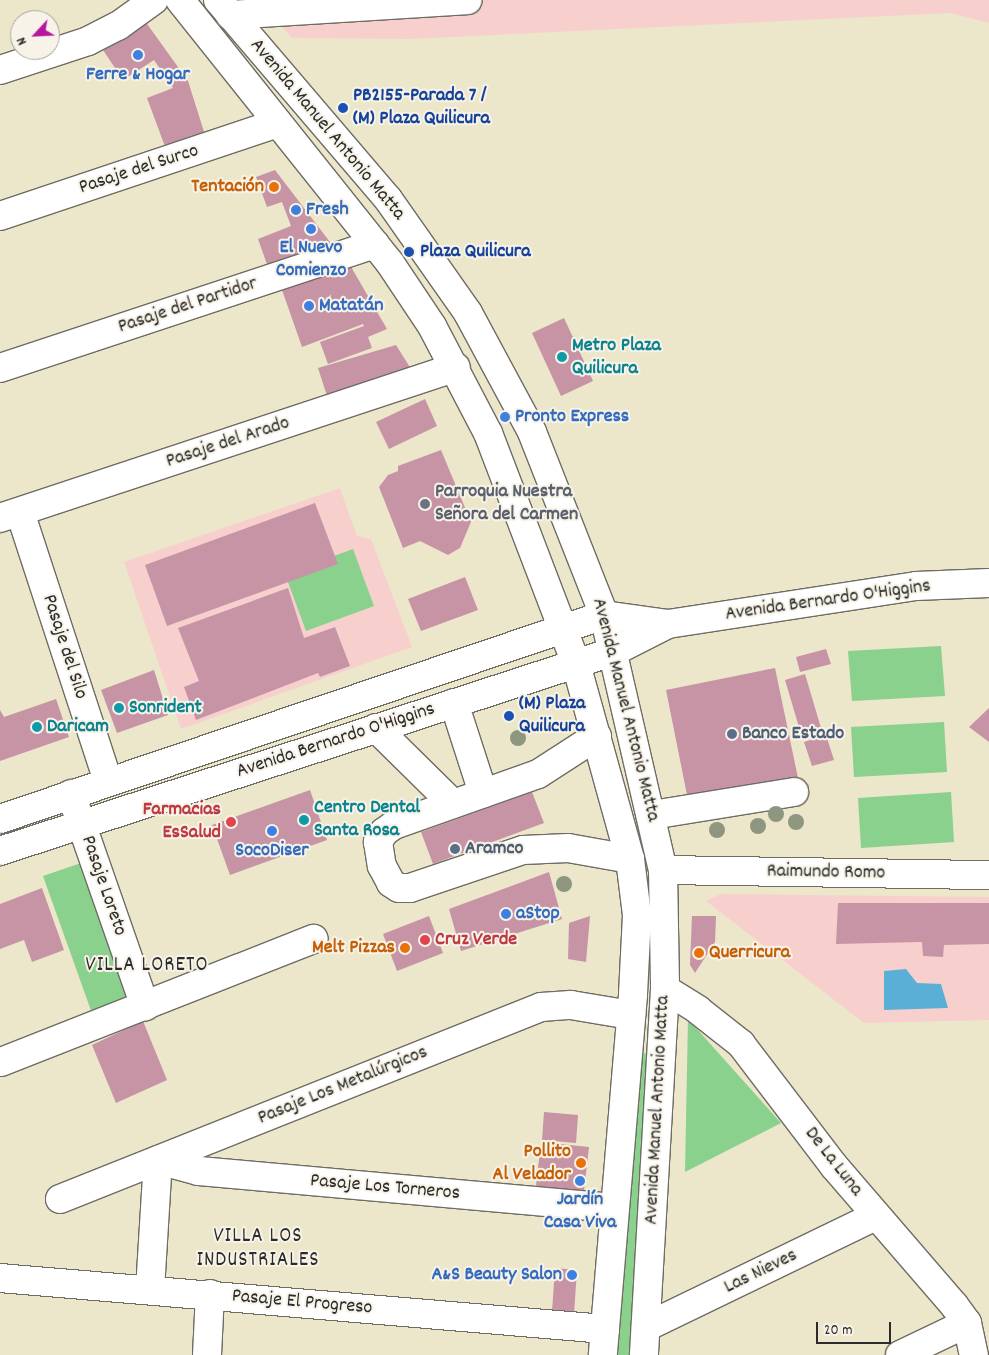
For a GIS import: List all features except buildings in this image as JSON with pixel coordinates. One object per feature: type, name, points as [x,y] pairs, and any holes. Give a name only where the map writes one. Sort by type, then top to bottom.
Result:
[{"type":"street","points":[[0,70],[96,37],[154,0]]},
{"type":"street","name":"Avenida Manuel Antonio Matta","points":[[180,0],[375,244],[412,295],[456,367],[488,432],[576,664],[630,859],[637,915],[631,1015],[613,1208],[604,1342]]},
{"type":"street","points":[[224,7],[468,0]]},
{"type":"street","name":"Avenida Manuel Antonio Matta","points":[[224,7],[388,199],[468,312],[532,432],[604,615],[652,815],[663,870],[665,989],[644,1355]]},
{"type":"street","name":"Pasaje del Surco","points":[[0,216],[278,124]]},
{"type":"street","name":"Pasaje del Partidor","points":[[0,368],[375,244]]},
{"type":"street","name":"Pasaje del Arado","points":[[10,515],[456,367]]},
{"type":"street","name":"Pasaje del Silo","points":[[10,515],[108,782]]},
{"type":"street","name":"Avenida Bernardo O'Higgins","points":[[0,819],[562,627],[604,615],[668,624],[916,586],[989,583]]},
{"type":"street","name":"Avenida Bernardo O'Higgins","points":[[0,851],[576,664],[614,651],[668,624]]},
{"type":"street","points":[[454,703],[484,793]]},
{"type":"street","points":[[376,728],[453,804]]},
{"type":"street","points":[[597,736],[554,766],[394,825],[384,832],[378,842],[382,866],[391,882],[399,888],[410,888],[523,850],[544,847],[630,859]]},
{"type":"street","points":[[652,815],[794,792]]},
{"type":"street","name":"Pasaje Loreto","points":[[72,794],[145,1006]]},
{"type":"street","name":"Raimundo Romo","points":[[663,870],[989,875]]},
{"type":"street","points":[[1,1062],[314,939]]},
{"type":"street","name":"De La Luna","points":[[665,989],[698,1010],[741,1044],[876,1216],[968,1323]]},
{"type":"street","name":"Pasaje Los Metalúrgicos","points":[[60,1199],[541,1007],[571,1005],[631,1015]]},
{"type":"street","points":[[150,1290],[158,1160]]},
{"type":"street","name":"Pasaje Los Torneros","points":[[158,1160],[199,1171],[613,1208]]},
{"type":"street","name":"Las Nieves","points":[[646,1328],[876,1216]]},
{"type":"street","name":"Pasaje El Progreso","points":[[0,1278],[210,1294],[604,1342]]},
{"type":"street","points":[[207,1355],[210,1294]]},
{"type":"street","points":[[900,1355],[968,1323],[974,1355]]},
{"type":"shaded area","points":[[259,0],[989,0],[989,23],[950,13],[409,39],[292,38]]},
{"type":"shaded area","points":[[340,488],[357,536],[371,539],[412,647],[181,729],[124,562]]},
{"type":"shaded area","points":[[721,894],[989,897],[989,1020],[864,1023],[706,901]]},
{"type":"green space","points":[[353,549],[374,606],[306,631],[285,574]]},
{"type":"green space","points":[[941,646],[945,696],[852,701],[848,651]]},
{"type":"green space","points":[[944,722],[947,772],[854,777],[851,727]]},
{"type":"green space","points":[[951,792],[954,842],[861,848],[858,798]]},
{"type":"green space","points":[[87,861],[138,1003],[94,1019],[43,876]]},
{"type":"green space","points":[[688,1019],[781,1123],[685,1172]]},
{"type":"green space","points":[[656,1051],[644,1157],[629,1355],[609,1355],[632,1056]]},
{"type":"water","points":[[906,969],[917,983],[941,984],[948,1008],[884,1010],[884,971]]},
{"type":"place","name":"Ferre & Hogar","points":[[138,55]]},
{"type":"place","name":"PB2155-Parada 7 / (M) Plaza Quilicura","points":[[343,108]]},
{"type":"place","name":"Tentación","points":[[274,187]]},
{"type":"place","name":"Fresh","points":[[296,210]]},
{"type":"place","name":"El Nuevo Comienzo","points":[[311,229]]},
{"type":"place","name":"Plaza Quilicura","points":[[409,252]]},
{"type":"place","name":"Matatán","points":[[309,306]]},
{"type":"place","name":"Metro Plaza Quilicura","points":[[562,357]]},
{"type":"place","name":"Pronto Express","points":[[505,417]]},
{"type":"place","name":"Parroquia Nuestra Señora del Carmen","points":[[425,504]]},
{"type":"place","name":"Sonrident","points":[[119,708]]},
{"type":"place","name":"(M) Plaza Quilicura","points":[[509,716]]},
{"type":"place","name":"Daricam","points":[[37,727]]},
{"type":"place","name":"Banco Estado","points":[[732,734]]},
{"type":"place","name":"Centro Dental Santa Rosa","points":[[304,820]]},
{"type":"place","name":"Farmacias EsSalud","points":[[231,822]]},
{"type":"place","name":"SocoDiser","points":[[272,831]]},
{"type":"place","name":"Aramco","points":[[455,849]]},
{"type":"place","name":"aStop","points":[[506,914]]},
{"type":"place","name":"Cruz Verde","points":[[425,940]]},
{"type":"place","name":"Melt Pizzas","points":[[405,948]]},
{"type":"place","name":"Querricura","points":[[699,953]]},
{"type":"place","name":"Pollito Al Velador","points":[[581,1163]]},
{"type":"place","name":"Jardín Casa Viva","points":[[580,1181]]},
{"type":"place","name":"A&S Beauty Salon","points":[[572,1275]]},
{"type":"district","name":"VILLA LORETO","points":[[147,966]]},
{"type":"district","name":"VILLA LOS INDUSTRIALES","points":[[258,1249]]}]
